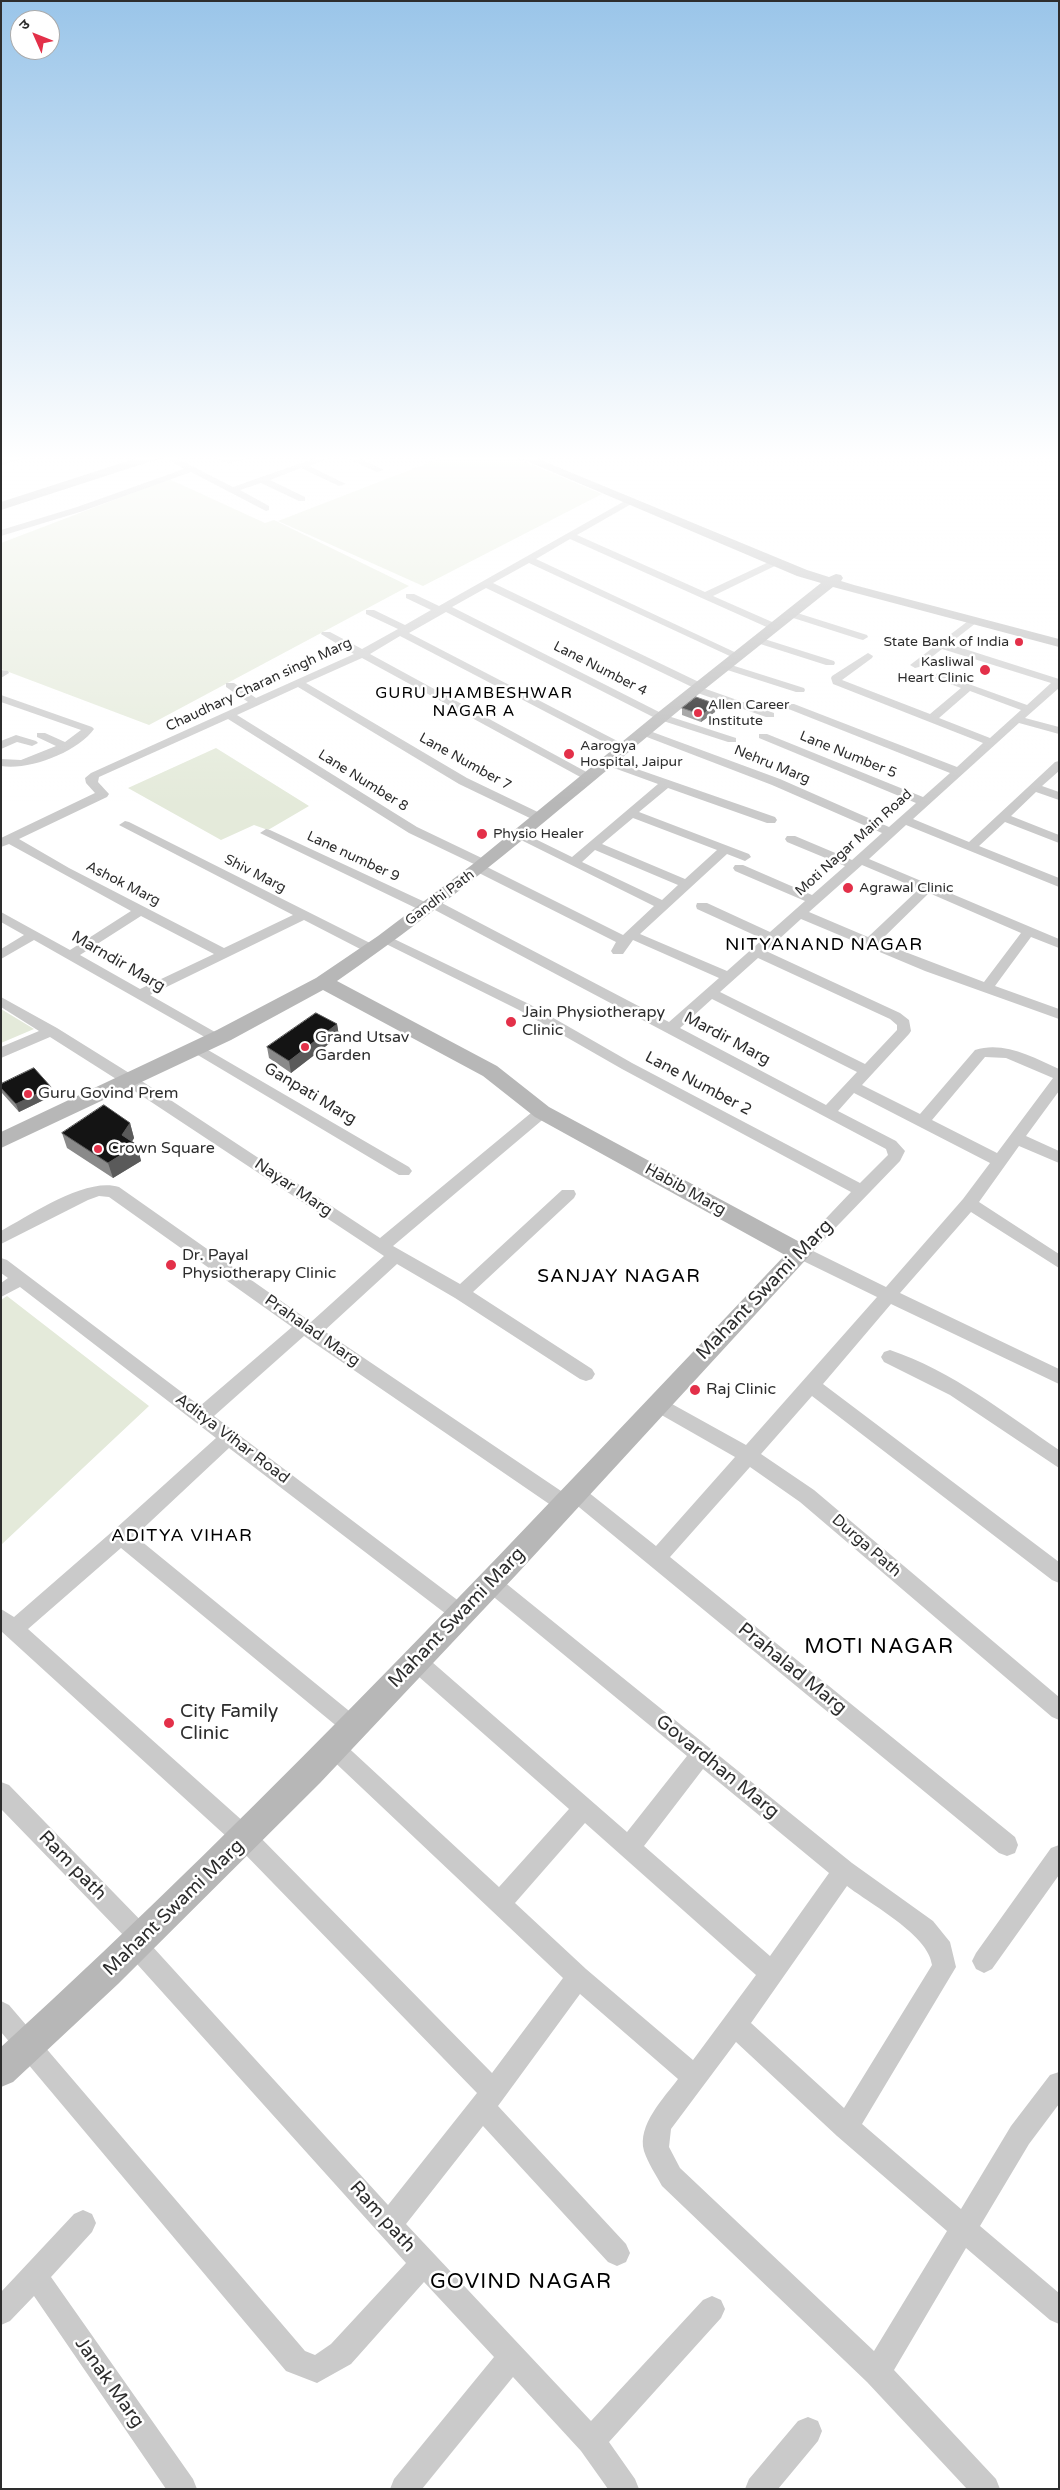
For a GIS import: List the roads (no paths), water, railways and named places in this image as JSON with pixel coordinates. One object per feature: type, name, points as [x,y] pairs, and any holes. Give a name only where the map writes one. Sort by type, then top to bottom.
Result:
[{"type":"street","name":"Chaudhary Charan singh Marg","points":[[5,841],[103,794],[92,782],[91,778],[95,775],[300,684],[362,654],[506,572]]},
{"type":"street","points":[[555,572],[732,661],[800,690]]},
{"type":"street","points":[[652,572],[775,627]]},
{"type":"street","points":[[706,596],[755,572]]},
{"type":"street","points":[[809,572],[972,620],[1059,643]]},
{"type":"street","points":[[815,572],[834,580],[1059,637]]},
{"type":"street","name":"Gandhi Path","points":[[1,1141],[217,1039],[323,982],[378,944],[482,866],[661,717],[834,580]]},
{"type":"street","points":[[486,584],[697,688],[770,715]]},
{"type":"street","name":"Lane Number 4","points":[[410,596],[443,609],[661,717]]},
{"type":"street","points":[[370,612],[623,748]]},
{"type":"street","points":[[791,614],[863,637]]},
{"type":"street","points":[[915,665],[972,620]]},
{"type":"street","points":[[326,634],[588,777]]},
{"type":"street","points":[[758,640],[830,663]]},
{"type":"street","points":[[941,645],[1057,685]]},
{"type":"street","points":[[868,656],[836,678],[837,682],[990,742]]},
{"type":"street","points":[[938,676],[1029,709]]},
{"type":"street","name":"Lane Number 7","points":[[300,684],[463,781],[540,818]]},
{"type":"street","points":[[230,685],[257,703]]},
{"type":"street","name":"Moti Nagar Main Road","points":[[670,1029],[922,801],[1057,685]]},
{"type":"street","points":[[930,720],[969,687]]},
{"type":"street","points":[[1,698],[88,729],[82,736],[64,746],[17,764],[1,762]]},
{"type":"street","points":[[790,706],[957,771]]},
{"type":"street","name":"Lane Number 8","points":[[230,715],[413,830],[625,942],[729,977]]},
{"type":"street","points":[[661,717],[732,740]]},
{"type":"street","points":[[1017,719],[1059,731]]},
{"type":"street","name":"Nehru Marg","points":[[643,732],[776,782],[889,832]]},
{"type":"street","points":[[41,735],[64,746]]},
{"type":"street","name":"Lane Number 5","points":[[763,736],[922,801]]},
{"type":"street","points":[[1,746],[16,738],[32,743]]},
{"type":"street","points":[[607,762],[771,820]]},
{"type":"street","points":[[971,847],[1059,764]]},
{"type":"street","points":[[575,862],[666,783]]},
{"type":"street","points":[[1034,787],[1059,796]]},
{"type":"street","points":[[631,812],[725,849],[742,862],[813,900]]},
{"type":"street","points":[[1003,817],[1059,839]]},
{"type":"street","points":[[903,819],[1059,883]]},
{"type":"street","name":"Shiv Marg","points":[[125,825],[304,915],[378,944]]},
{"type":"street","name":"Lane number 9","points":[[266,833],[430,906]]},
{"type":"street","points":[[519,836],[664,906]]},
{"type":"street","points":[[791,838],[927,888],[1059,944]]},
{"type":"street","name":"Ashok Marg","points":[[5,841],[224,954]]},
{"type":"street","points":[[594,846],[687,884]]},
{"type":"street","points":[[625,942],[725,849]]},
{"type":"street","points":[[870,944],[927,888]]},
{"type":"street","name":"Mardir Marg","points":[[430,906],[670,1029],[891,1145],[897,1151]]},
{"type":"street","points":[[702,906],[772,938]]},
{"type":"street","points":[[71,955],[141,910]]},
{"type":"street","points":[[799,913],[870,944],[986,989],[1059,1014]]},
{"type":"street","points":[[141,994],[304,915]]},
{"type":"street","name":"Marndir Marg","points":[[1,916],[217,1039]]},
{"type":"street","points":[[986,989],[1029,931]]},
{"type":"street","points":[[1,954],[34,934]]},
{"type":"street","name":"Lane Number 2","points":[[378,944],[524,1007],[627,1066],[861,1190]]},
{"type":"street","points":[[757,952],[895,1016],[904,1022],[904,1031],[828,1112]]},
{"type":"street","name":"Habib Marg","points":[[323,982],[490,1071],[542,1112],[801,1252],[1059,1377]]},
{"type":"street","points":[[711,993],[867,1071]]},
{"type":"street","name":"Nayar Marg","points":[[1,1001],[129,1080],[388,1251],[461,1294],[586,1374]]},
{"type":"street","points":[[1,1053],[52,1031]]},
{"type":"street","name":"Ganpati Marg","points":[[196,1048],[404,1171]]},
{"type":"street","points":[[923,1121],[980,1053],[989,1050],[1001,1052],[1059,1075]]},
{"type":"street","points":[[657,1558],[747,1455],[811,1386],[969,1203],[1059,1080]]},
{"type":"street","points":[[853,1086],[999,1160]]},
{"type":"street","points":[[202,1415],[308,1329],[388,1251],[542,1112]]},
{"type":"street","points":[[1016,1138],[1059,1158]]},
{"type":"street","name":"Mahant Swami Marg","points":[[1,2070],[140,1943],[246,1839],[352,1726],[417,1662],[801,1252],[895,1157],[897,1151]]},
{"type":"street","name":"Prahalad Marg","points":[[1,1238],[82,1196],[98,1190],[113,1192],[308,1329],[570,1499],[657,1558],[1007,1845]]},
{"type":"street","points":[[461,1294],[568,1194]]},
{"type":"street","points":[[969,1203],[1059,1262]]},
{"type":"street","name":"Aditya Vihar Road","points":[[1,1264],[202,1415],[461,1614]]},
{"type":"street","points":[[1,1292],[20,1279]]},
{"type":"street","points":[[890,1357],[921,1369],[957,1389],[1059,1460]]},
{"type":"street","points":[[811,1386],[985,1516],[1059,1574]]},
{"type":"street","name":"Durga Path","points":[[657,1404],[747,1455],[807,1496],[1059,1710]]},
{"type":"street","points":[[229,1437],[120,1536],[8,1624],[246,1839],[488,2100],[617,2253]]},
{"type":"street","points":[[120,1536],[352,1726]]},
{"type":"street","name":"Govardhan Marg","points":[[491,1583],[844,1871],[925,1928],[942,1950],[944,1967],[846,2127]]},
{"type":"street","points":[[417,1662],[772,1973]]},
{"type":"street","points":[[333,1747],[578,1977],[694,2078]]},
{"type":"street","points":[[629,1847],[701,1755]]},
{"type":"street","name":"Ram path","points":[[1,1793],[140,1943],[388,2224],[592,2441],[625,2489]]},
{"type":"street","points":[[500,1903],[584,1808]]},
{"type":"street","points":[[984,1961],[1059,1856]]},
{"type":"street","points":[[844,1871],[735,2025],[659,2124],[656,2149],[671,2177],[877,2372],[986,2489]]},
{"type":"street","points":[[388,2224],[488,2100],[578,1977]]},
{"type":"street","points":[[1,2013],[30,2044],[296,2361],[317,2369],[341,2354],[424,2263]]},
{"type":"street","points":[[735,2025],[846,2127],[1059,2312]]},
{"type":"street","points":[[877,2372],[1020,2135],[1059,2084]]},
{"type":"street","points":[[1,2312],[36,2277],[83,2223]]},
{"type":"street","name":"Janak Marg","points":[[36,2277],[182,2489]]},
{"type":"street","points":[[592,2441],[712,2309]]},
{"type":"street","points":[[404,2489],[512,2357]]},
{"type":"street","points":[[758,2489],[808,2431]]},
{"type":"place","name":"State Bank of India","points":[[1019,642]]},
{"type":"place","name":"Kasliwal Heart Clinic","points":[[985,670]]},
{"type":"place","name":"Allen Career Institute","points":[[698,713]]},
{"type":"place","name":"Aarogya Hospital, Jaipur","points":[[569,754]]},
{"type":"place","name":"Physio Healer","points":[[482,834]]},
{"type":"place","name":"Agrawal Clinic","points":[[848,888]]},
{"type":"place","name":"Jain Physiotherapy Clinic","points":[[511,1022]]},
{"type":"place","name":"Grand Utsav Garden","points":[[305,1047]]},
{"type":"place","name":"Guru Govind Prem","points":[[28,1094]]},
{"type":"place","name":"Crown Square","points":[[98,1149]]},
{"type":"place","name":"Dr. Payal Physiotherapy Clinic","points":[[171,1265]]},
{"type":"place","name":"Raj Clinic","points":[[695,1390]]},
{"type":"place","name":"City Family Clinic","points":[[169,1723]]},
{"type":"district","name":"GURU JHAMBESHWAR NAGAR A","points":[[474,703]]},
{"type":"district","name":"NITYANAND NAGAR","points":[[824,945]]},
{"type":"district","name":"SANJAY NAGAR","points":[[619,1277]]},
{"type":"district","name":"ADITYA VIHAR","points":[[182,1536]]},
{"type":"district","name":"MOTI NAGAR","points":[[879,1647]]},
{"type":"district","name":"GOVIND NAGAR","points":[[521,2282]]}]
